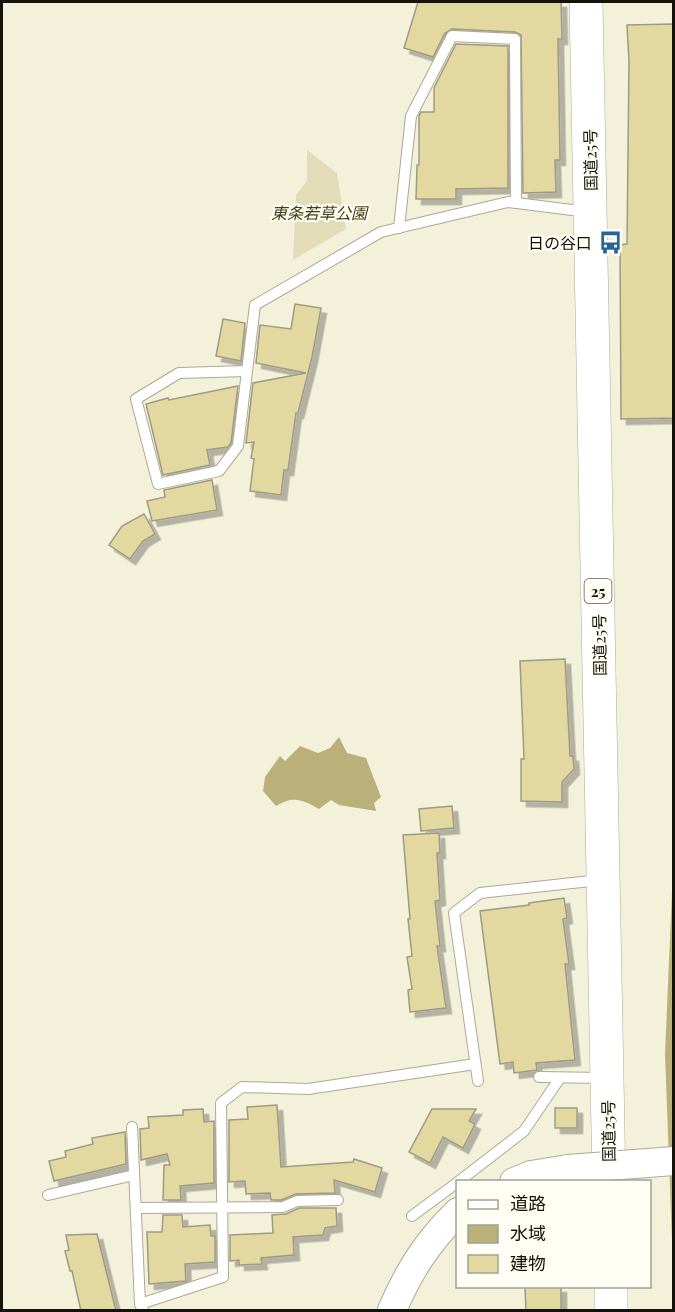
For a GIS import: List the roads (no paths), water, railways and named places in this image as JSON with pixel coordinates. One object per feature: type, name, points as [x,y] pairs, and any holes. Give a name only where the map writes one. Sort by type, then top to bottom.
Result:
[{"type":"highway","name":"国道25号","points":[[586,2],[609,1180]]},
{"type":"highway","points":[[611,1288],[611,1311]]},
{"type":"street","points":[[519,1180],[531,1175],[568,1169],[674,1161]]},
{"type":"street","points":[[392,1311],[407,1277],[431,1240],[456,1214]]},
{"type":"lane","points":[[399,228],[411,116],[452,36],[515,39],[516,202]]},
{"type":"lane","points":[[247,371],[179,373],[136,399],[158,484],[219,471],[238,446],[247,371],[255,304],[381,232],[508,202],[591,213]]},
{"type":"lane","points":[[478,1081],[454,913],[480,893],[603,880]]},
{"type":"lane","points":[[132,1127],[142,1307],[223,1277],[221,1103],[242,1087],[308,1089],[475,1064]]},
{"type":"lane","points":[[539,1077],[607,1078]]},
{"type":"lane","points":[[461,1180],[524,1131],[560,1078]]},
{"type":"lane","points":[[48,1195],[134,1175]]},
{"type":"lane","points":[[412,1216],[456,1183]]},
{"type":"lane","points":[[136,1208],[283,1208],[297,1201],[338,1200]]},
{"type":"water","points":[[339,737],[347,753],[366,758],[381,797],[374,803],[376,811],[339,805],[331,800],[319,809],[298,800],[276,806],[263,791],[265,777],[280,756],[285,761],[300,746],[318,753],[330,748]]},
{"type":"water","points":[[673,868],[673,1267],[665,1054]]},
{"type":"place","name":"日の谷口","points":[[610,242]]},
{"type":"park label","name":"東条若草公園","points":[[319,212]]}]
